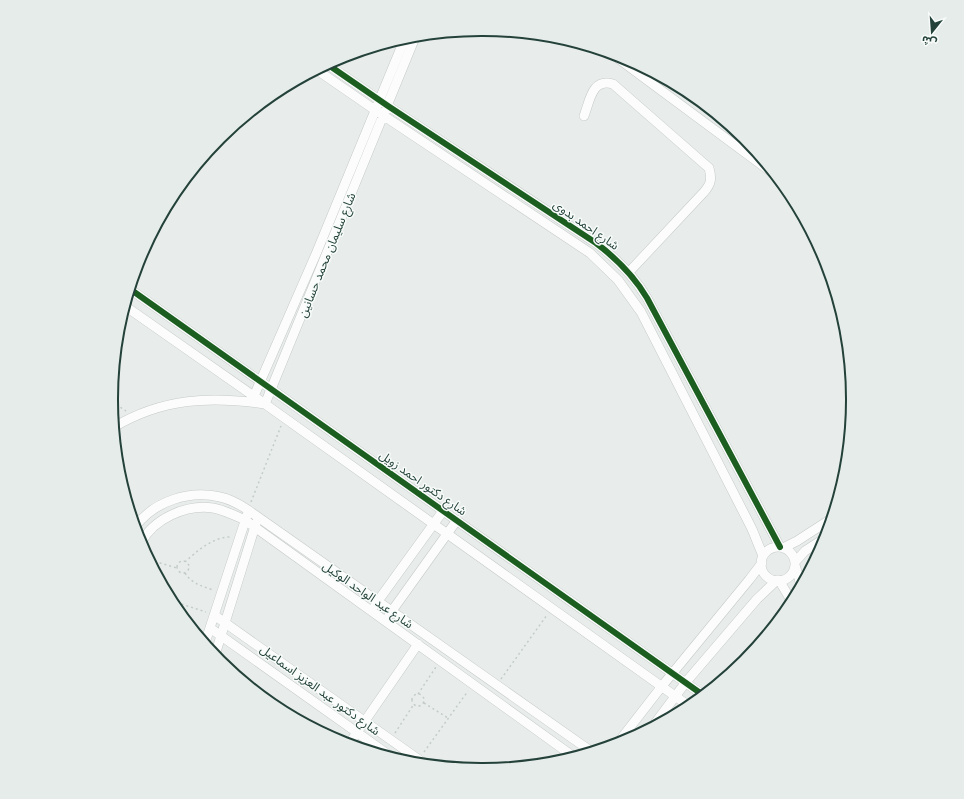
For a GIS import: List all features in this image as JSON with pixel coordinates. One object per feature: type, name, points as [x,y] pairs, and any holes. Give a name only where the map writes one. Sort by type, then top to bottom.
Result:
[{"type":"street","name":"شارع سليمان محمد حسانين","points":[[265,404],[413,43]]},
{"type":"street","name":"شارع سليمان محمد حسانين","points":[[254,396],[316,254],[402,45]]},
{"type":"street","name":"شارع احمد بدوى","points":[[333,68],[379,101],[596,242],[629,272],[647,298],[781,547]]},
{"type":"street","points":[[631,68],[754,158]]},
{"type":"street","name":"شارع احمد بدوى","points":[[321,73],[590,253],[618,280],[641,312],[754,534],[762,560]]},
{"type":"street","points":[[584,116],[593,90],[599,85],[608,83],[614,84],[709,168],[712,178],[704,192],[629,272]]},
{"type":"street","name":"شارع دكتور احمد زويل","points":[[135,293],[698,691]]},
{"type":"street","points":[[130,309],[684,702]]},
{"type":"street","points":[[119,424],[148,410],[172,404],[195,401],[243,401],[265,404]]},
{"type":"street","name":"شارع عبد الواحد الوكيل","points":[[140,522],[158,506],[182,497],[201,495],[221,497],[233,501],[248,510],[586,748]]},
{"type":"street","name":"شارع عبد الواحد الوكيل","points":[[145,537],[152,528],[165,519],[179,512],[195,508],[211,508],[227,511],[245,520],[568,753]]},
{"type":"street","points":[[207,637],[248,510]]},
{"type":"street","points":[[371,611],[444,511]]},
{"type":"street","points":[[217,648],[258,517]]},
{"type":"street","points":[[385,621],[457,520]]},
{"type":"street","points":[[625,733],[672,672],[749,580],[768,550],[797,541],[823,524]]},
{"type":"street","points":[[661,716],[686,682],[758,600],[778,580],[788,577],[792,573],[795,563],[805,551],[816,544]]},
{"type":"street","points":[[781,547],[791,553],[799,577]]},
{"type":"street","points":[[762,560],[762,568],[768,576],[778,580],[788,595]]},
{"type":"street","name":"شارع دكتور عبد العزيز اسماعيل","points":[[214,615],[414,756]]},
{"type":"street","name":"شارع دكتور عبد العزيز اسماعيل","points":[[210,628],[380,749]]},
{"type":"street","points":[[353,739],[418,644]]},
{"type":"street","points":[[365,744],[375,730]]},
{"type":"path","points":[[118,406],[134,417]]},
{"type":"path","points":[[248,510],[284,418]]},
{"type":"path","points":[[177,568],[179,563],[186,562],[200,549],[209,544],[227,537],[240,536]]},
{"type":"path","points":[[157,562],[177,568],[179,572],[185,574],[197,584],[221,593]]},
{"type":"path","points":[[185,574],[190,568],[186,562]]},
{"type":"path","points":[[182,604],[214,615]]},
{"type":"path","points":[[497,685],[552,608]]},
{"type":"path","points":[[390,740],[414,704],[413,698],[418,694],[440,660]]},
{"type":"path","points":[[424,758],[448,718],[473,684]]},
{"type":"path","points":[[418,694],[424,697],[424,703]]},
{"type":"path","points":[[424,703],[448,718]]},
{"type":"path","points":[[414,704],[420,706],[424,703]]},
{"type":"cycle path","points":[[333,68],[596,243],[624,268],[647,298],[780,547]]},
{"type":"cycle path","points":[[135,293],[698,692]]}]
